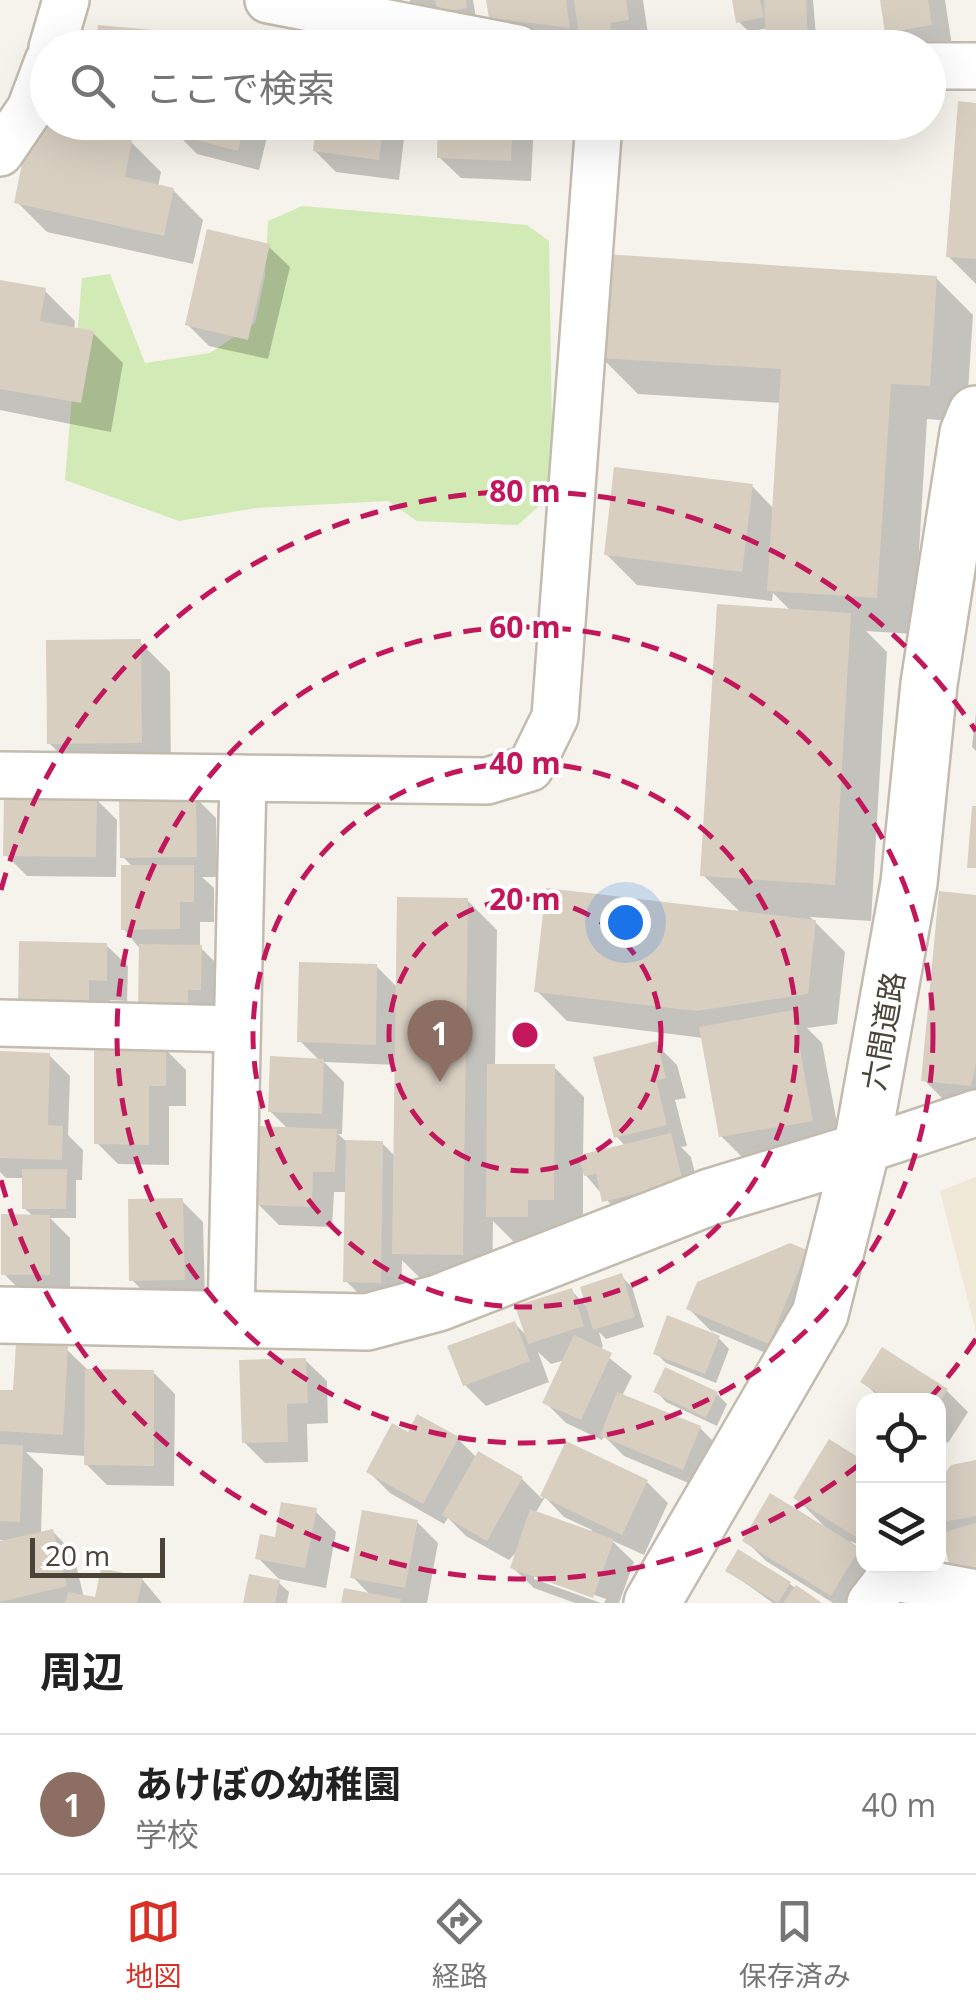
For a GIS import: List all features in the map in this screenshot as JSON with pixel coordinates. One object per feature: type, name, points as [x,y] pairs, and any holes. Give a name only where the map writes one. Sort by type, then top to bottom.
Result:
[{"type":"street","points":[[57,30],[66,0]]},
{"type":"street","points":[[268,0],[424,30]]},
{"type":"street","points":[[946,66],[976,66]]},
{"type":"street","points":[[0,153],[30,109]]},
{"type":"street","points":[[0,775],[487,781],[530,768],[555,717],[597,140]]},
{"type":"street","name":"六間道路","points":[[652,1603],[820,1314],[861,1151],[909,882],[929,684],[968,433],[976,414]]},
{"type":"street","points":[[230,1319],[243,778]]},
{"type":"street","points":[[0,1023],[237,1029]]},
{"type":"street","points":[[0,1315],[367,1322],[438,1304],[710,1197],[976,1113]]},
{"type":"street","points":[[870,1603],[890,1576],[976,1593]]},
{"type":"shaded area","points":[[976,1177],[976,1332],[940,1191]]},
{"type":"green space","points":[[302,206],[527,225],[549,241],[553,493],[518,525],[417,521],[388,501],[256,508],[179,521],[65,480],[82,278],[110,274],[145,363],[210,353],[255,323],[265,276],[268,221]]},
{"type":"building","points":[[435,0],[466,0],[467,8],[438,13]]},
{"type":"building","points":[[486,0],[566,0],[570,28],[489,18]]},
{"type":"building","points":[[574,0],[626,0],[629,20],[610,23],[611,30],[578,30]]},
{"type":"building","points":[[732,0],[760,0],[764,17],[736,23]]},
{"type":"building","points":[[764,0],[806,0],[807,30],[765,30]]},
{"type":"building","points":[[880,0],[928,0],[932,25],[885,30]]},
{"type":"building","points":[[98,25],[154,30],[98,30]]},
{"type":"building","points":[[958,101],[976,103],[976,259],[946,257]]},
{"type":"building","points":[[33,140],[132,140],[125,177],[174,188],[164,236],[14,203],[24,154]]},
{"type":"building","points":[[196,140],[241,140],[238,151]]},
{"type":"building","points":[[314,140],[382,140],[379,160],[313,151]]},
{"type":"building","points":[[438,140],[512,140],[511,161],[437,158]]},
{"type":"building","points":[[207,229],[270,244],[248,340],[185,325]]},
{"type":"building","points":[[605,254],[937,276],[930,386],[891,384],[877,598],[767,591],[781,369],[599,358]]},
{"type":"building","points":[[0,280],[46,288],[40,321],[94,331],[81,403],[0,389]]},
{"type":"building","points":[[614,467],[753,484],[742,572],[604,555]]},
{"type":"building","points":[[717,604],[851,613],[835,885],[700,876]]},
{"type":"building","points":[[141,639],[142,743],[47,744],[46,640]]},
{"type":"building","points":[[196,795],[197,857],[120,858],[119,796]]},
{"type":"building","points":[[4,796],[97,797],[96,857],[3,856]]},
{"type":"building","points":[[972,806],[976,806],[976,868],[967,868]]},
{"type":"building","points":[[121,865],[194,865],[194,902],[180,902],[180,929],[121,930]]},
{"type":"building","points":[[546,888],[816,920],[808,994],[696,1011],[534,992]]},
{"type":"building","points":[[939,891],[976,895],[976,1063],[971,1086],[921,1081]]},
{"type":"building","points":[[397,897],[468,898],[463,1255],[392,1254]]},
{"type":"building","points":[[19,941],[107,943],[107,981],[89,980],[89,1013],[18,1012]]},
{"type":"building","points":[[139,944],[202,945],[201,990],[188,990],[188,1013],[138,1012]]},
{"type":"building","points":[[299,962],[377,964],[376,1045],[297,1042]]},
{"type":"building","points":[[793,1010],[813,1121],[719,1137],[699,1027]]},
{"type":"building","points":[[657,1041],[666,1078],[656,1080],[667,1125],[614,1138],[593,1057]]},
{"type":"building","points":[[94,1047],[166,1047],[166,1086],[149,1086],[149,1145],[94,1144]]},
{"type":"building","points":[[0,1051],[50,1053],[48,1125],[63,1126],[62,1160],[0,1158]]},
{"type":"building","points":[[270,1056],[324,1059],[322,1114],[268,1112]]},
{"type":"building","points":[[487,1064],[555,1064],[554,1200],[528,1200],[528,1217],[486,1217]]},
{"type":"building","points":[[258,1126],[337,1129],[335,1172],[313,1172],[312,1207],[255,1205]]},
{"type":"building","points":[[671,1133],[683,1182],[602,1202],[596,1174],[584,1176],[579,1155]]},
{"type":"building","points":[[346,1140],[383,1141],[381,1283],[343,1282]]},
{"type":"building","points":[[22,1169],[67,1169],[66,1209],[22,1209]]},
{"type":"building","points":[[183,1198],[185,1280],[129,1281],[128,1199]]},
{"type":"building","points":[[1,1214],[50,1215],[50,1275],[1,1275]]},
{"type":"building","points":[[790,1243],[807,1250],[769,1344],[686,1309],[697,1282]]},
{"type":"building","points":[[622,1273],[635,1317],[593,1330],[580,1287]]},
{"type":"building","points":[[572,1288],[584,1326],[528,1344],[515,1306]]},
{"type":"building","points":[[667,1315],[720,1336],[705,1374],[653,1354]]},
{"type":"building","points":[[515,1321],[530,1361],[463,1386],[447,1346]]},
{"type":"building","points":[[574,1335],[612,1353],[581,1420],[542,1403]]},
{"type":"building","points":[[16,1343],[68,1346],[63,1435],[0,1431],[0,1390],[13,1390]]},
{"type":"building","points":[[882,1347],[948,1389],[945,1393],[878,1393],[860,1382]]},
{"type":"building","points":[[306,1358],[308,1403],[287,1404],[288,1442],[242,1443],[239,1360]]},
{"type":"building","points":[[665,1367],[718,1392],[706,1418],[653,1392]]},
{"type":"building","points":[[85,1369],[154,1370],[154,1466],[84,1465]]},
{"type":"building","points":[[617,1392],[701,1426],[683,1470],[600,1436]]},
{"type":"building","points":[[417,1414],[459,1437],[423,1504],[366,1472],[392,1423],[408,1432]]},
{"type":"building","points":[[829,1439],[856,1456],[856,1537],[793,1498]]},
{"type":"building","points":[[566,1441],[648,1480],[622,1535],[540,1496]]},
{"type":"building","points":[[0,1444],[23,1445],[20,1522],[0,1521]]},
{"type":"building","points":[[478,1451],[523,1477],[487,1541],[442,1515]]},
{"type":"building","points":[[976,1460],[976,1516],[946,1522],[946,1472],[951,1465]]},
{"type":"building","points":[[770,1493],[856,1546],[856,1555],[831,1596],[742,1541]]},
{"type":"building","points":[[281,1502],[317,1508],[305,1568],[255,1559],[260,1534],[275,1537]]},
{"type":"building","points":[[530,1509],[614,1539],[593,1598],[510,1568]]},
{"type":"building","points":[[362,1510],[418,1520],[405,1588],[350,1578]]},
{"type":"building","points":[[976,1523],[976,1575],[954,1581],[946,1551],[946,1532]]},
{"type":"building","points":[[53,1529],[67,1586],[0,1602],[0,1541]]},
{"type":"building","points":[[738,1549],[791,1582],[778,1603],[725,1571]]},
{"type":"building","points":[[101,1568],[143,1577],[137,1603],[65,1603],[68,1592],[95,1597]]},
{"type":"building","points":[[249,1574],[280,1580],[275,1603],[243,1603]]},
{"type":"building","points":[[796,1585],[822,1603],[783,1603]]},
{"type":"building","points":[[344,1588],[401,1599],[400,1603],[341,1603]]},
{"type":"place","name":"あけぼの幼稚園","points":[[440,1082]]}]
